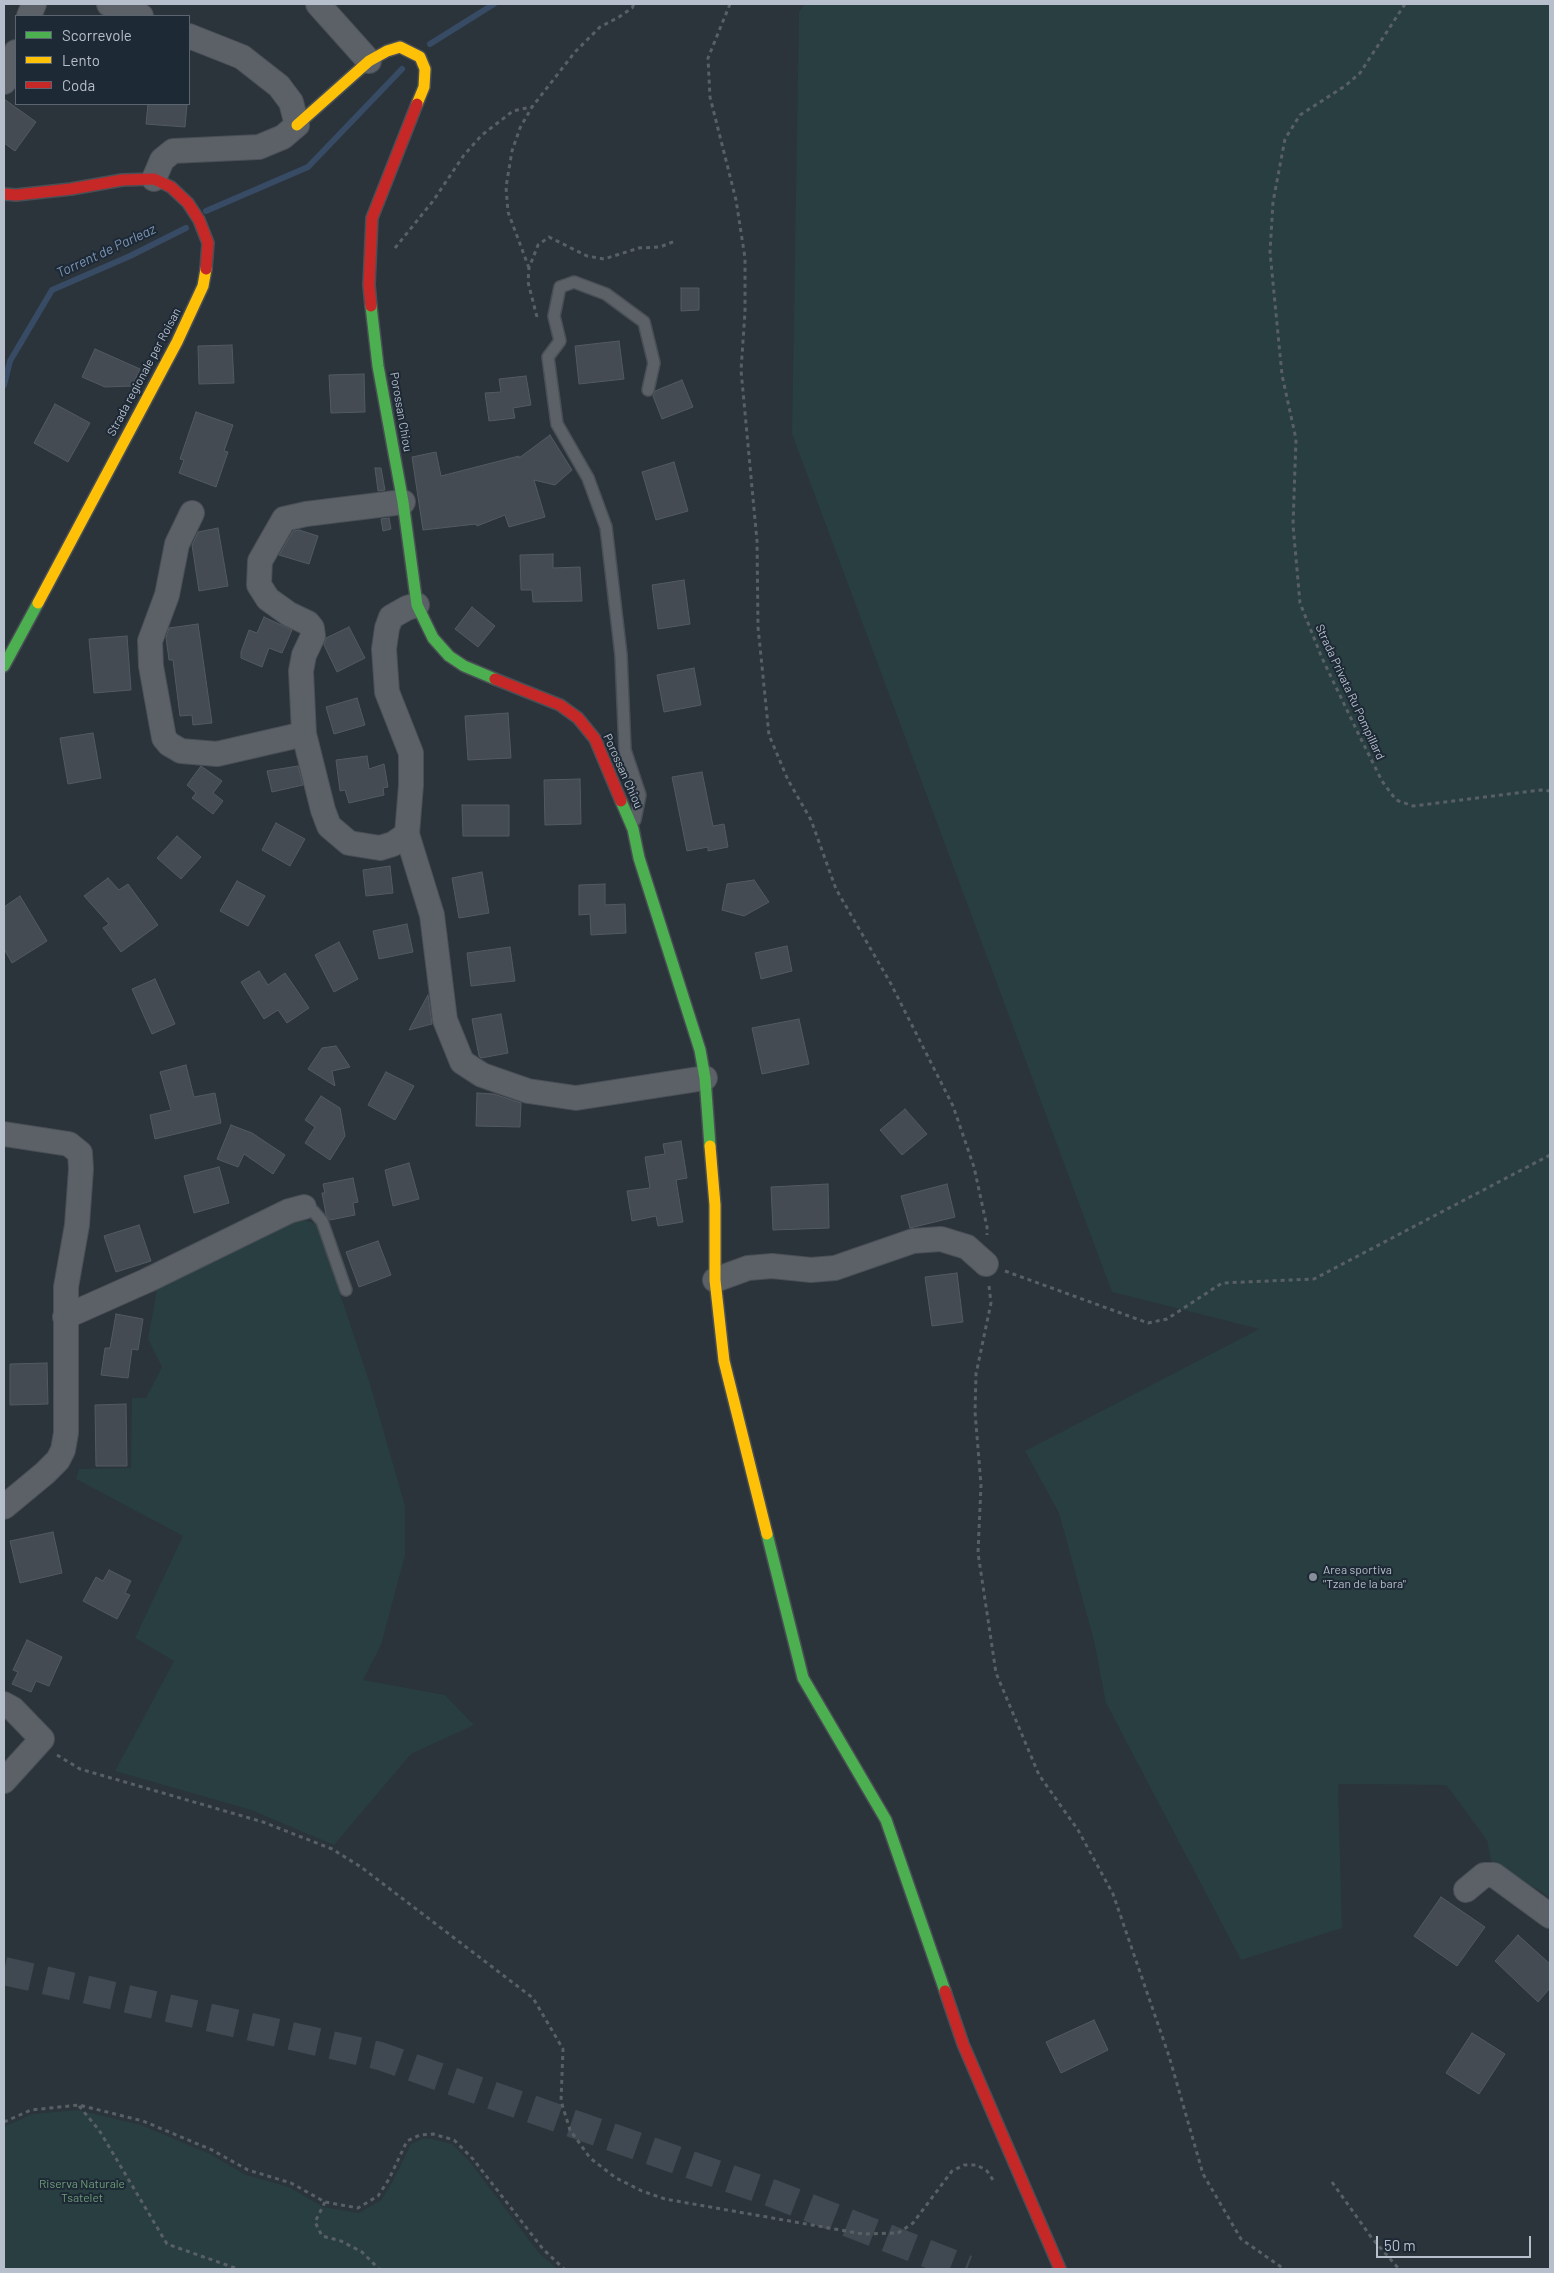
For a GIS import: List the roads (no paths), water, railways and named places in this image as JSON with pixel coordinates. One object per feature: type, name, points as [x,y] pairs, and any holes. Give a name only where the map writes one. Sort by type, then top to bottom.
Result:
[{"type":"street","points":[[109,4],[137,15]]},
{"type":"street","points":[[318,4],[369,61]]},
{"type":"street","points":[[4,194],[16,195],[71,189],[122,180],[154,179],[162,160],[173,152],[259,147],[283,137],[297,125],[291,102],[274,81],[242,57],[190,36]]},
{"type":"street","name":"Porossan Chiou","points":[[297,125],[369,61],[387,51],[400,47],[420,57],[425,69],[424,87],[372,218],[369,285],[378,366],[403,502],[417,605],[433,638],[449,656],[464,666],[560,705],[578,718],[594,739],[603,756],[633,829],[639,858],[700,1050],[706,1088],[715,1205],[715,1280],[724,1361],[803,1678],[886,1820],[963,2044],[1060,2269]]},
{"type":"street","points":[[4,82],[15,54]]},
{"type":"street","name":"Strada regionale per Roisan","points":[[4,666],[178,342],[203,286],[208,258],[208,243],[199,220],[188,203],[171,187],[154,179]]},
{"type":"street","points":[[403,502],[306,514],[284,519],[260,562],[259,585],[268,599],[289,614],[308,623],[312,628],[313,636],[304,655],[301,671],[304,734],[323,810],[329,826],[349,843],[380,848],[393,844],[407,834]]},
{"type":"street","points":[[192,513],[177,544],[167,595],[150,641],[151,666],[164,738],[169,744],[181,750],[217,754],[304,734]]},
{"type":"street","points":[[417,605],[391,617],[387,628],[384,649],[387,692],[411,753],[411,785],[407,834],[432,915],[445,1020],[462,1062],[482,1074],[528,1091],[576,1098],[706,1088]]},
{"type":"street","points":[[4,1134],[69,1144],[80,1153],[81,1169],[77,1225],[66,1287],[66,1433],[63,1450],[58,1460],[45,1473],[4,1507]]},
{"type":"street","points":[[66,1317],[148,1280],[289,1210],[304,1207]]},
{"type":"street","points":[[715,1280],[756,1267],[772,1266],[811,1270],[835,1268],[912,1241],[942,1239],[967,1248],[986,1264]]},
{"type":"street","points":[[4,1704],[13,1709],[42,1738],[4,1781]]},
{"type":"street","points":[[1466,1890],[1484,1875],[1494,1875],[1550,1916]]},
{"type":"lane","name":"Porossan Chiou","points":[[633,829],[640,795],[625,750],[621,655],[606,527],[588,478],[557,424],[548,357],[560,341],[554,316],[560,287],[574,282],[606,294],[644,322],[654,364],[648,390]]},
{"type":"lane","points":[[304,1207],[313,1211],[322,1221],[346,1290]]},
{"type":"waterway","name":"Torrent de Parleaz","points":[[430,44],[494,4]]},
{"type":"waterway","name":"Torrent de Parleaz","points":[[206,211],[308,167],[402,69]]},
{"type":"waterway","name":"Torrent de Parleaz","points":[[4,385],[10,361],[52,290],[130,256],[186,228]]},
{"type":"tunnel","points":[[4,1971],[380,2056],[774,2194],[967,2269]]},
{"type":"place","name":"Area sportiva \"Tzan de la bara\"","points":[[1313,1577]]},
{"type":"park label","name":"Riserva Naturale Tsatelet","points":[[82,2191]]}]
